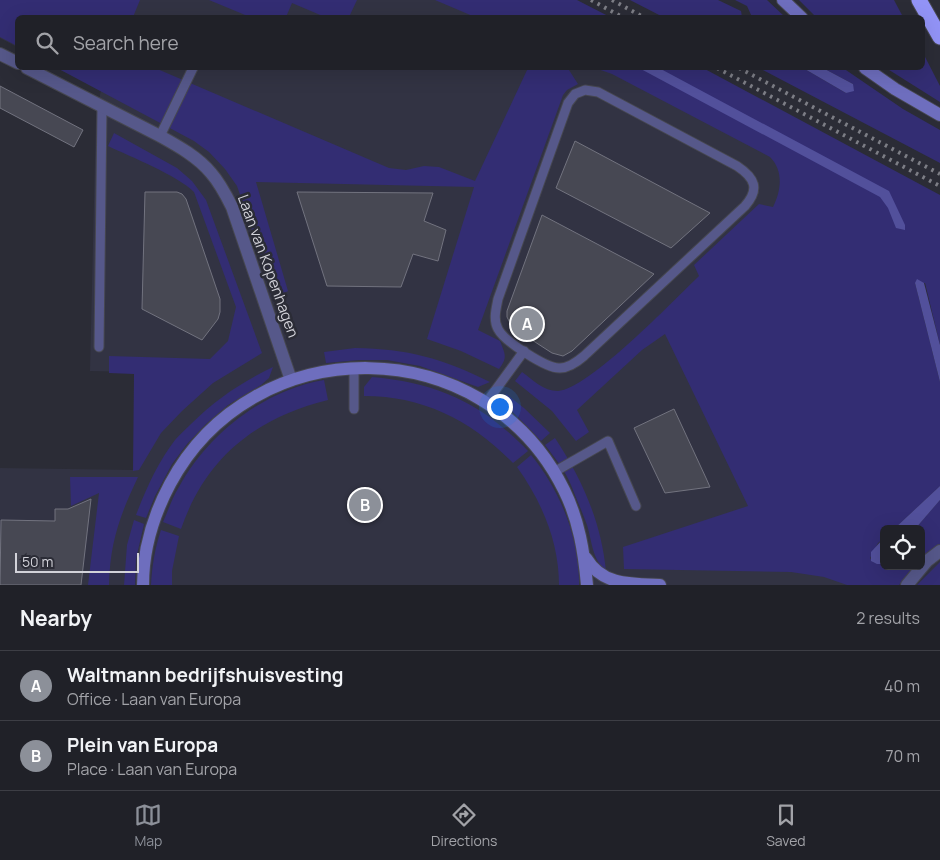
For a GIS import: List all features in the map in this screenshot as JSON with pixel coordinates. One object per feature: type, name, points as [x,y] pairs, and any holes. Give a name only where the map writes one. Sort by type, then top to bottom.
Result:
[{"type":"highway","points":[[919,0],[940,37]]},
{"type":"street","points":[[783,0],[799,15]]},
{"type":"street","points":[[0,54],[15,62]]},
{"type":"street","name":"Laan van Kopenhagen","points":[[31,70],[160,136],[197,160],[211,172],[232,206],[291,380]]},
{"type":"street","points":[[868,70],[895,89],[940,115]]},
{"type":"street","points":[[143,585],[145,560],[154,519],[163,496],[184,460],[214,427],[230,413],[266,391],[291,380],[311,374],[354,368],[388,368],[417,373],[450,384],[486,403],[510,421],[526,437],[554,472],[573,511],[585,555],[587,585]]},
{"type":"street","points":[[907,585],[927,561],[940,551]]},
{"type":"street","points":[[585,555],[598,575],[612,583],[660,585]]},
{"type":"lane","points":[[160,136],[192,70]]},
{"type":"lane","points":[[585,90],[598,92],[737,166],[752,178],[753,195],[745,206],[577,362],[565,367],[552,368],[524,351],[500,333],[496,322],[496,308],[568,103],[575,94],[585,90]]},
{"type":"lane","points":[[99,347],[102,107]]},
{"type":"lane","points":[[486,403],[524,351]]},
{"type":"lane","points":[[354,368],[354,409]]},
{"type":"lane","points":[[554,472],[608,441],[636,506]]},
{"type":"shaded area","points":[[0,0],[517,0],[546,15],[15,15],[15,46],[0,38]]},
{"type":"shaded area","points":[[0,0],[140,0],[134,15],[15,15],[15,45],[0,37]]},
{"type":"shaded area","points":[[209,0],[357,0],[350,15],[320,15],[292,3],[287,15],[245,15]]},
{"type":"shaded area","points":[[435,0],[577,0],[606,15],[470,15]]},
{"type":"shaded area","points":[[630,0],[718,0],[741,11],[742,15],[659,15]]},
{"type":"shaded area","points":[[735,0],[767,0],[783,15],[751,15],[747,6]]},
{"type":"shaded area","points":[[799,0],[894,0],[902,15],[814,15]]},
{"type":"shaded area","points":[[925,57],[940,86],[940,102],[889,70],[925,70]]},
{"type":"shaded area","points":[[61,70],[643,70],[857,183],[940,382],[940,563],[934,585],[0,585],[0,468],[135,470],[134,372],[90,371],[96,115],[101,90]]},
{"type":"shaded area","points":[[61,70],[160,70],[389,168],[406,170],[424,166],[439,167],[475,181],[527,70],[569,70],[578,84],[567,90],[563,95],[478,330],[500,341],[505,355],[499,369],[461,351],[427,339],[474,187],[256,182],[288,291],[275,298],[237,186],[225,169],[209,152],[194,141]]},
{"type":"shaded area","points":[[601,70],[707,70],[940,195],[940,345],[925,283],[915,283],[940,382],[940,486],[898,525],[880,525],[880,541],[870,558],[873,562],[880,563],[880,570],[912,570],[899,585],[847,585],[824,577],[791,572],[624,569],[623,547],[748,506],[665,334],[642,350],[577,410],[589,432],[576,441],[552,411],[515,381],[522,372],[543,387],[558,391],[590,376],[631,342],[699,276],[694,265],[759,204],[773,207],[780,181],[778,168],[770,157],[612,74]]},
{"type":"shaded area","points":[[643,70],[663,70],[889,191],[905,225],[905,230],[896,228],[888,208],[880,197]]},
{"type":"shaded area","points":[[763,70],[806,70],[846,93],[853,84],[827,70],[846,70],[903,109],[940,130],[940,163]]},
{"type":"shaded area","points":[[806,70],[827,70],[853,84],[854,91],[846,93]]},
{"type":"shaded area","points":[[114,133],[177,168],[192,181],[206,200],[262,353],[213,383],[182,411],[161,433],[139,470],[133,471],[134,374],[109,373],[109,356],[210,359],[228,341],[236,307],[194,192],[177,179],[108,146]]},
{"type":"shaded area","points":[[917,279],[924,283],[940,345],[940,382],[915,283]]},
{"type":"shaded area","points":[[355,348],[392,350],[424,356],[490,382],[478,387],[420,366],[387,360],[326,363],[324,352]]},
{"type":"shaded area","points":[[273,367],[269,378],[228,405],[187,444],[172,464],[146,518],[136,515],[158,467],[177,438],[200,415],[220,399],[240,385]]},
{"type":"shaded area","points":[[372,377],[418,384],[458,398],[494,420],[528,451],[513,463],[481,435],[464,423],[446,414],[427,406],[407,401],[386,397],[364,396],[364,387]]},
{"type":"shaded area","points":[[324,380],[328,400],[278,418],[256,430],[237,444],[204,481],[181,529],[163,522],[174,496],[191,468],[205,449],[222,432],[259,404],[280,393]]},
{"type":"shaded area","points":[[506,394],[550,433],[541,441],[508,407]]},
{"type":"shaded area","points":[[555,438],[574,469],[589,501],[600,535],[606,571],[595,555],[587,525],[569,480],[560,464],[545,445]]},
{"type":"shaded area","points":[[531,455],[551,484],[566,516],[576,550],[579,585],[559,585],[556,553],[547,523],[534,494],[517,467]]},
{"type":"shaded area","points":[[70,477],[138,477],[117,529],[111,555],[109,585],[88,585],[99,493],[71,506]]},
{"type":"shaded area","points":[[940,486],[940,500],[918,525],[898,525]]},
{"type":"shaded area","points":[[940,500],[940,547],[925,558],[925,525],[918,525]]},
{"type":"shaded area","points":[[134,520],[144,524],[136,559],[135,585],[124,585],[127,545]]},
{"type":"shaded area","points":[[161,530],[179,536],[172,571],[172,585],[151,585],[154,557]]},
{"type":"shaded area","points":[[880,542],[880,564],[871,561],[871,552]]},
{"type":"shaded area","points":[[940,562],[940,585],[917,585]]},
{"type":"building","points":[[0,86],[83,130],[74,147],[0,108]]},
{"type":"building","points":[[575,141],[710,213],[671,248],[556,188]]},
{"type":"building","points":[[145,192],[177,192],[186,199],[220,299],[218,319],[202,340],[142,309]]},
{"type":"building","points":[[297,192],[433,193],[424,221],[446,230],[438,261],[413,254],[401,287],[327,286]]},
{"type":"building","points":[[542,215],[654,274],[572,351],[563,356],[552,353],[515,329],[507,317],[507,311]]},
{"type":"building","points":[[674,409],[710,487],[665,493],[634,428]]},
{"type":"building","points":[[91,499],[81,585],[0,585],[1,520],[55,521],[55,509],[68,509]]},
{"type":"railway","points":[[591,0],[618,15]]},
{"type":"railway","points":[[612,0],[640,15]]},
{"type":"railway","points":[[721,70],[940,186]]},
{"type":"railway","points":[[743,70],[940,174]]},
{"type":"place","name":"Waltmann bedrijfshuisvesting","points":[[527,324]]},
{"type":"place","name":"Plein van Europa","points":[[365,505]]}]
